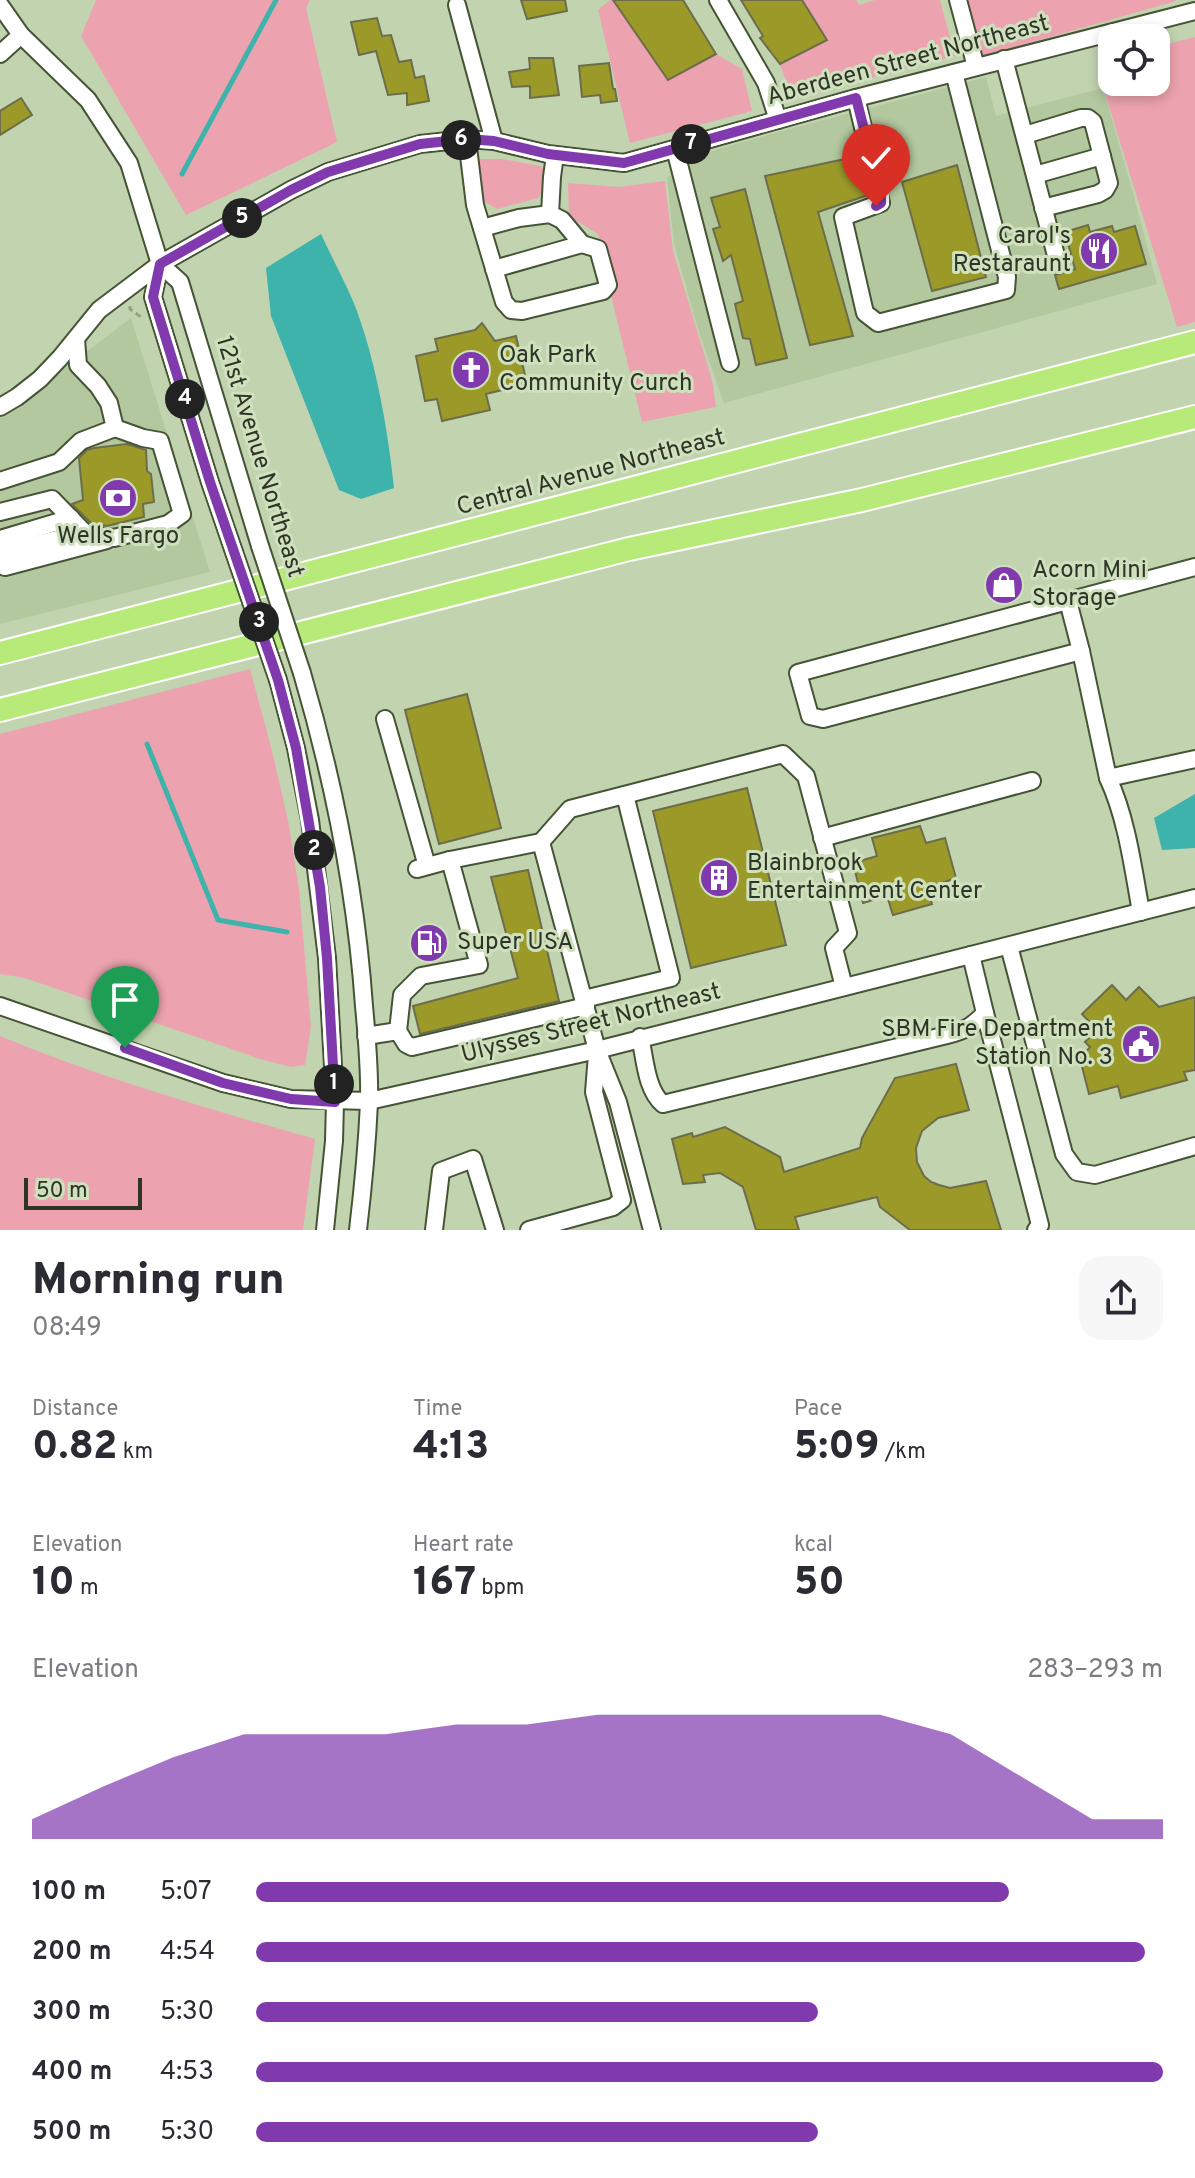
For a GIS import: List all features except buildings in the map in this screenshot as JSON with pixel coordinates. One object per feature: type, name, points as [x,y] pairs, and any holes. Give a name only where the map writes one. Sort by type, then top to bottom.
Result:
[{"type":"highway","name":"Central Avenue Northeast","points":[[0,653],[1195,342]]},
{"type":"highway","points":[[0,710],[629,549],[862,500],[1195,417]]},
{"type":"street","points":[[718,0],[766,83],[778,120]]},
{"type":"street","points":[[958,0],[976,67]]},
{"type":"street","name":"121st Avenue Northeast","points":[[0,5],[21,35],[88,100],[129,163],[160,264],[153,297],[210,482],[278,680],[296,748],[320,887],[327,958],[335,1102],[325,1230]]},
{"type":"street","points":[[457,5],[494,141]]},
{"type":"street","name":"Aberdeen Street Northeast","points":[[0,407],[40,379],[99,310],[160,264],[328,172],[420,144],[467,139],[494,141],[555,155],[624,163],[1195,6]]},
{"type":"street","points":[[0,54],[21,35]]},
{"type":"street","points":[[1004,59],[1058,263]]},
{"type":"street","points":[[856,98],[881,203],[843,217],[865,313],[878,323],[1006,290],[1007,277],[954,73]]},
{"type":"street","points":[[1025,135],[1088,118],[1093,122],[1109,183],[1098,194],[1043,208]]},
{"type":"street","points":[[467,139],[475,205],[504,302],[511,310],[522,311],[603,291],[608,285],[598,249],[582,244],[562,220],[550,214],[482,228]]},
{"type":"street","points":[[675,149],[730,363]]},
{"type":"street","points":[[550,214],[555,155]]},
{"type":"street","points":[[1035,175],[1102,156]]},
{"type":"street","points":[[494,269],[582,244]]},
{"type":"street","name":"121st Avenue Northeast","points":[[160,264],[180,282],[323,744],[351,883],[360,950],[369,1101],[358,1230]]},
{"type":"street","points":[[76,339],[78,365],[109,403],[115,428]]},
{"type":"street","points":[[0,481],[59,462],[81,441],[115,428],[160,441],[182,514],[168,524],[5,567],[0,565]]},
{"type":"street","points":[[0,512],[52,499],[87,535],[114,538]]},
{"type":"street","points":[[0,521],[71,519]]},
{"type":"street","points":[[0,531],[71,519]]},
{"type":"street","points":[[0,539],[71,519]]},
{"type":"street","points":[[0,547],[71,519]]},
{"type":"street","points":[[0,554],[71,519]]},
{"type":"street","points":[[1081,651],[823,719],[810,716],[798,673],[1195,567]]},
{"type":"street","points":[[1068,601],[1108,778],[1130,853],[1141,912]]},
{"type":"street","points":[[385,719],[422,868],[541,842],[570,809],[783,754],[806,776],[848,933],[834,948],[844,987]]},
{"type":"street","points":[[1108,778],[1195,759]]},
{"type":"street","points":[[822,838],[1032,781]]},
{"type":"street","points":[[450,860],[479,965],[421,976],[402,995],[398,1031],[406,1044],[412,1047],[671,978],[625,795]]},
{"type":"street","points":[[541,842],[597,1050],[618,1102],[652,1230]]},
{"type":"street","name":"Ulysses Street Northeast","points":[[0,1006],[223,1083],[291,1099],[369,1101],[597,1050],[1195,898]]},
{"type":"street","points":[[1009,946],[1064,1154],[1077,1172],[1095,1175],[1195,1146]]},
{"type":"street","points":[[971,955],[1040,1225],[1036,1230]]},
{"type":"street","points":[[640,1037],[655,1098],[663,1104],[964,1031],[985,1013]]},
{"type":"street","points":[[366,1036],[398,1031]]},
{"type":"street","points":[[529,1230],[613,1207],[622,1200],[594,1092],[597,1050]]},
{"type":"street","points":[[434,1230],[441,1171],[473,1159],[495,1230]]},
{"type":"shaded area","points":[[96,0],[310,0],[306,8],[337,142],[186,215],[81,36]]},
{"type":"shaded area","points":[[613,0],[668,80],[716,54],[742,69],[752,111],[630,143],[598,10]]},
{"type":"shaded area","points":[[802,0],[856,0],[859,5],[875,0],[940,0],[955,56],[793,98],[780,65],[826,39]]},
{"type":"shaded area","points":[[965,0],[1176,0],[1176,1],[980,57]]},
{"type":"shaded area","points":[[1195,37],[1195,322],[1177,327],[1106,96],[1170,96],[1170,43]]},
{"type":"shaded area","points":[[986,77],[996,116],[1098,89],[1098,96],[1105,96],[1157,284],[724,403],[698,329],[674,244],[667,178],[691,157]]},
{"type":"shaded area","points":[[477,159],[502,159],[540,166],[552,177],[538,198],[497,209],[481,200]]},
{"type":"shaded area","points":[[665,181],[673,251],[712,380],[716,407],[642,422],[598,234],[569,216],[568,183],[619,187]]},
{"type":"shaded area","points":[[131,318],[210,572],[0,624],[0,417]]},
{"type":"shaded area","points":[[250,669],[288,820],[299,889],[311,1027],[305,1065],[291,1067],[25,978],[0,974],[0,734]]},
{"type":"shaded area","points":[[0,1036],[116,1079],[315,1139],[303,1230],[0,1230]]},
{"type":"water","points":[[321,234],[361,322],[380,393],[388,442],[394,488],[361,499],[339,490],[271,316],[266,268]]},
{"type":"water","points":[[1195,794],[1195,848],[1162,850],[1154,818]]},
{"type":"waterway","points":[[182,174],[276,0]]},
{"type":"waterway","points":[[147,744],[218,920],[287,932]]},
{"type":"place","name":"Carol's Restaraunt","points":[[1099,251]]},
{"type":"place","name":"Oak Park Community Curch","points":[[471,370]]},
{"type":"place","name":"Wells Fargo","points":[[118,498]]},
{"type":"place","name":"Acorn Mini Storage","points":[[1004,585]]},
{"type":"place","name":"Blainbrook Entertainment Center","points":[[719,878]]},
{"type":"place","name":"Super USA","points":[[429,943]]},
{"type":"place","name":"SBM Fire Department Station No. 3","points":[[1141,1044]]},
{"type":"route","points":[[125,1048],[223,1083],[291,1099],[335,1102],[320,887],[296,748],[278,680],[210,482],[153,297],[160,264],[328,172],[420,144],[467,139],[494,141],[548,154],[624,163],[856,98],[881,196],[881,203],[876,206]]}]
